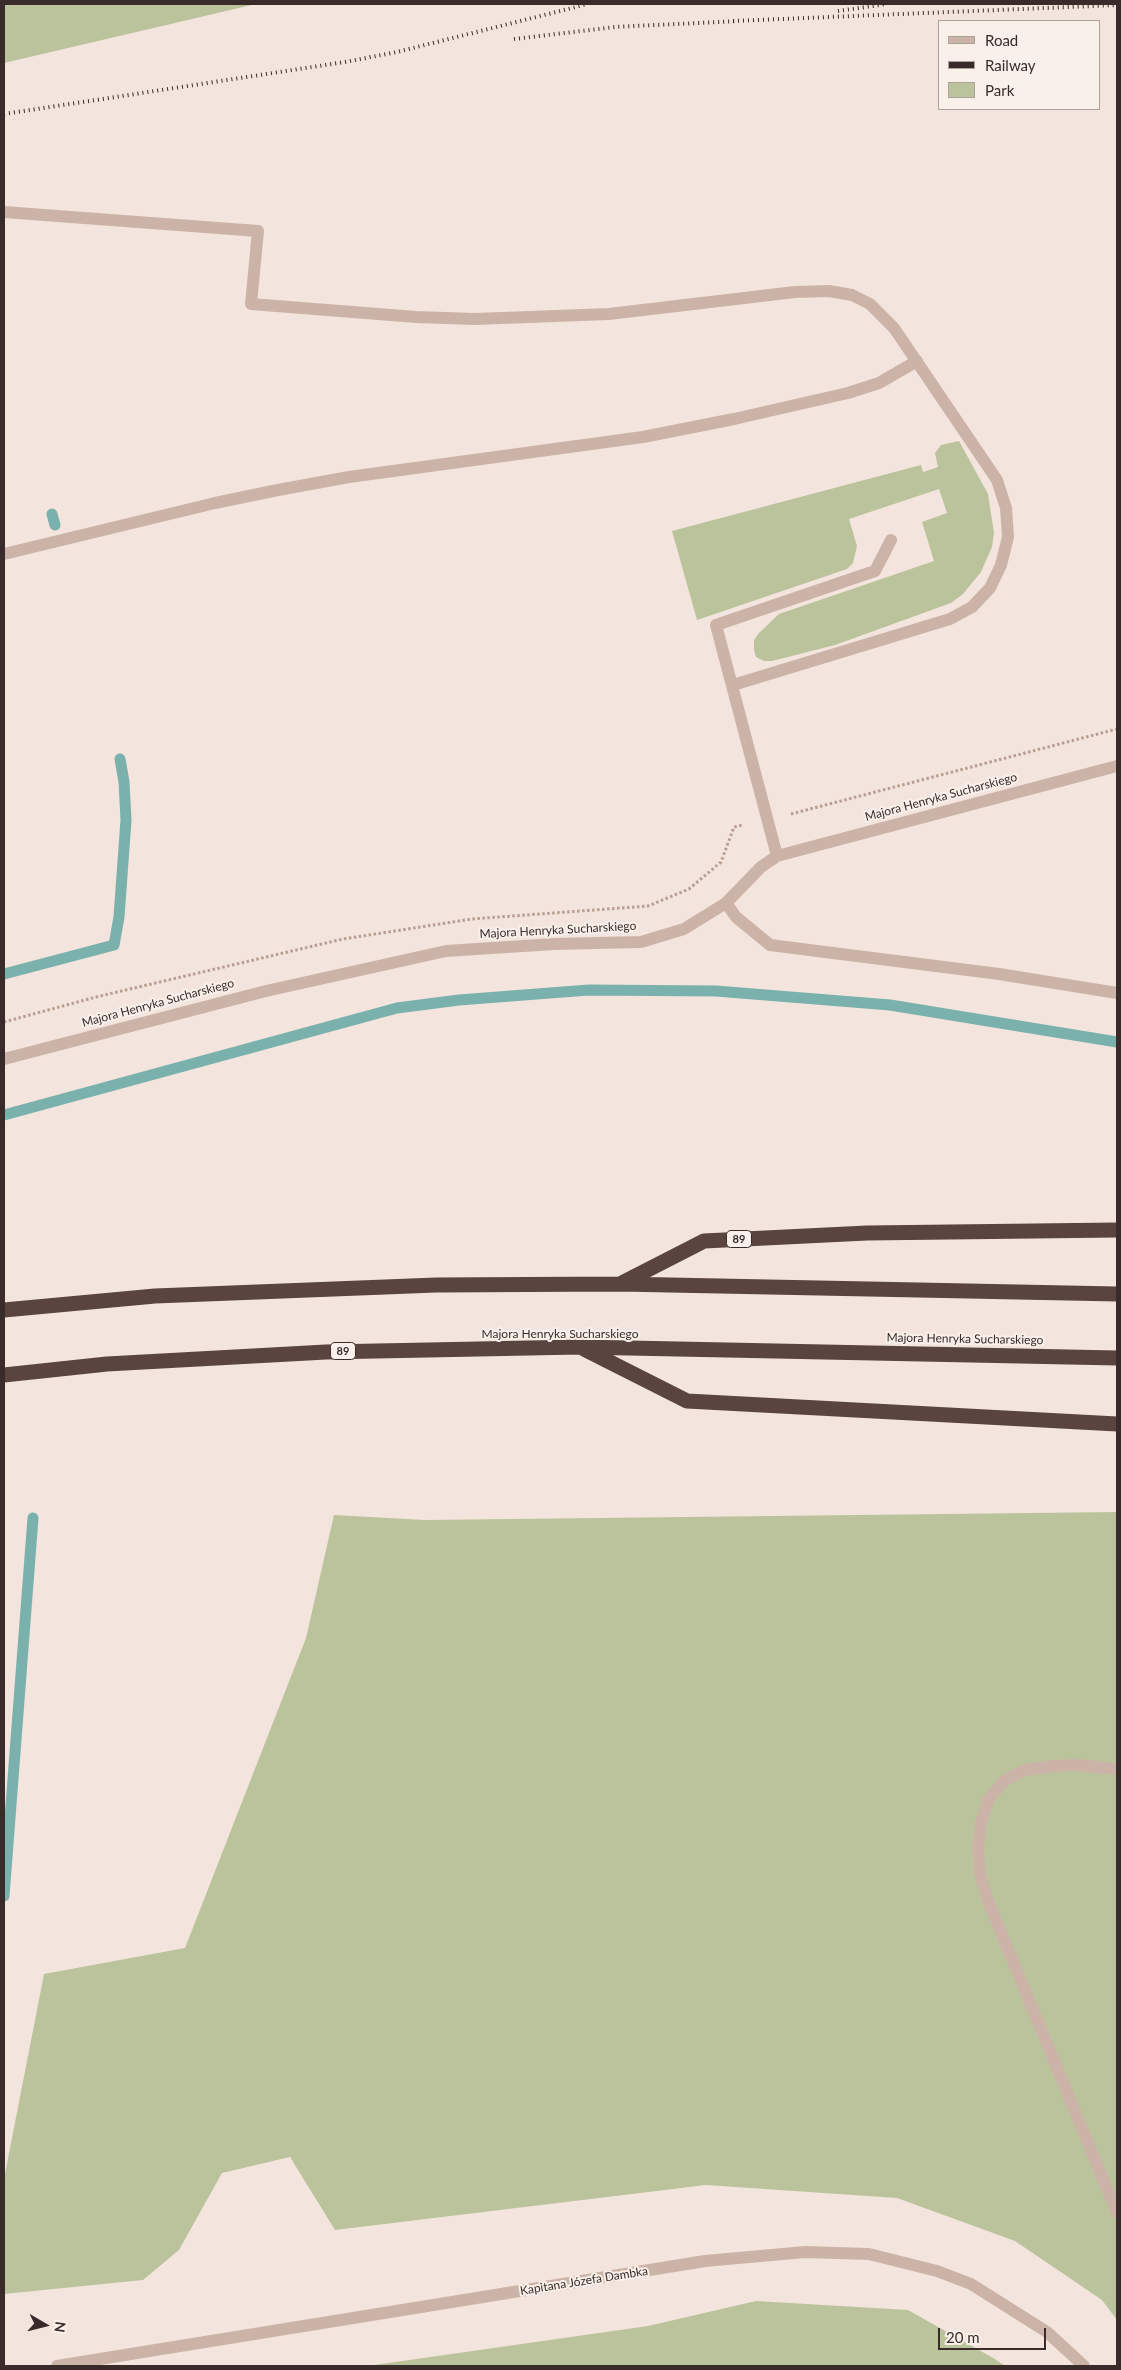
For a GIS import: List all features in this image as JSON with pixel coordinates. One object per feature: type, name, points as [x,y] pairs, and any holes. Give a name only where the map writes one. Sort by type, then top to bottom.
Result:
[{"type":"highway","name":"89","points":[[4,1310],[164,1295],[436,1285],[620,1284],[704,1241],[867,1233],[1117,1230]]},
{"type":"highway","points":[[620,1284],[1117,1294]]},
{"type":"highway","name":"89","points":[[580,1347],[687,1401],[1117,1424]]},
{"type":"highway","name":"Majora Henryka Sucharskiego","points":[[4,1375],[107,1364],[326,1352],[580,1347],[1117,1358]]},
{"type":"street","points":[[4,212],[258,232],[251,304],[377,315],[475,319],[609,314],[795,292],[829,291],[852,295],[870,304],[894,328],[997,480],[1006,508],[1008,537],[1001,565],[990,588],[972,608],[950,619],[733,685]]},
{"type":"street","points":[[4,554],[214,503],[278,490],[349,477],[643,437],[734,419],[848,393],[879,383],[917,361]]},
{"type":"street","points":[[777,856],[716,625],[875,571],[891,540]]},
{"type":"street","name":"Majora Henryka Sucharskiego","points":[[4,1059],[266,991],[446,951],[554,944],[641,942],[684,930],[726,903],[761,867],[777,856],[1117,766]]},
{"type":"street","points":[[726,903],[736,917],[770,944],[999,974],[1117,993]]},
{"type":"street","points":[[1117,1770],[1078,1765],[1052,1766],[1025,1770],[1004,1780],[989,1799],[981,1822],[978,1848],[980,1874],[988,1901],[1117,2213]]},
{"type":"street","name":"Kapitana Józefa Dambka","points":[[57,2366],[705,2261],[805,2252],[869,2254],[937,2271],[971,2284],[1047,2332],[1084,2366]]},
{"type":"path","points":[[796,813],[1117,729]]},
{"type":"green space","points":[[4,4],[256,4],[4,63]]},
{"type":"green space","points":[[959,441],[988,494],[994,533],[992,547],[981,572],[963,594],[951,603],[835,645],[772,661],[764,661],[756,657],[754,650],[754,640],[779,614],[934,561],[922,522],[947,513],[939,489],[849,519],[857,546],[853,563],[847,569],[697,620],[672,531],[921,465],[923,472],[938,467],[935,453],[941,445]]},
{"type":"green space","points":[[1117,1512],[1117,2320],[1102,2300],[1015,2241],[897,2198],[706,2185],[335,2230],[290,2157],[222,2173],[179,2250],[143,2280],[4,2294],[4,2179],[44,1974],[185,1948],[306,1638],[334,1515],[425,1520]]},
{"type":"green space","points":[[756,2301],[908,2310],[1005,2366],[367,2366],[648,2326]]},
{"type":"waterway","points":[[52,514],[55,525]]},
{"type":"waterway","points":[[4,974],[114,945],[119,917],[126,820],[124,782],[120,759]]},
{"type":"waterway","points":[[4,1115],[397,1008],[459,1000],[589,990],[716,991],[890,1005],[1117,1042]]},
{"type":"waterway","points":[[4,1896],[33,1518]]},
{"type":"railway","points":[[4,114],[345,62],[397,52],[588,4]]},
{"type":"railway","points":[[838,11],[887,4]]},
{"type":"railway","points":[[733,21],[1117,5]]},
{"type":"railway","points":[[514,39],[615,27],[738,21]]}]
